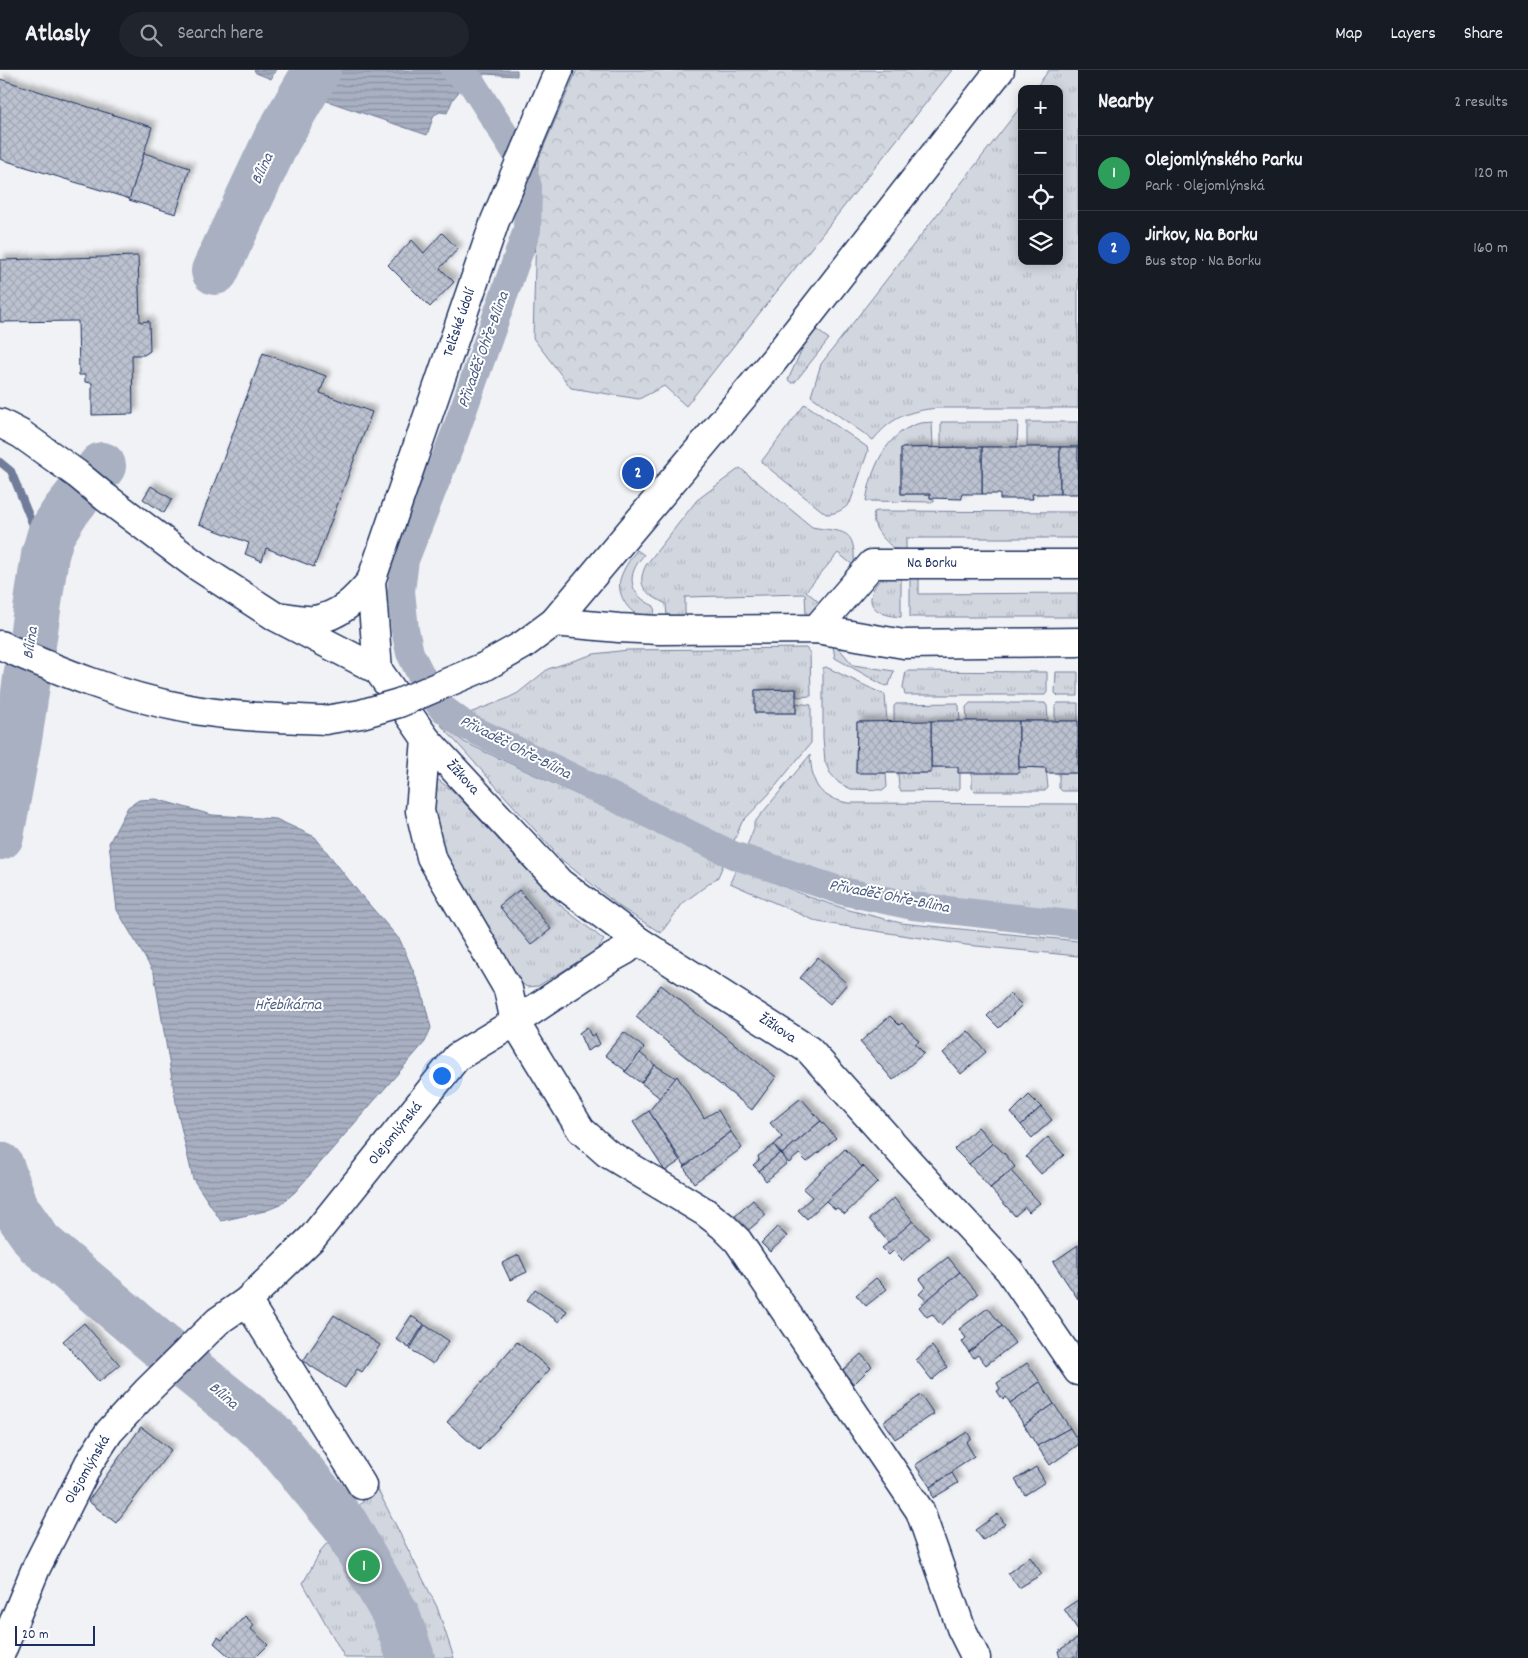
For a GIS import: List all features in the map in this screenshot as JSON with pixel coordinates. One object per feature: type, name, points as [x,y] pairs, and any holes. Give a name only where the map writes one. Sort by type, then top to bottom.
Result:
[{"type":"street","name":"Telčské údolí","points":[[371,581],[492,230],[559,70]]},
{"type":"street","points":[[0,645],[97,685],[183,708],[248,718],[325,720],[361,714],[400,703],[484,667],[523,645],[554,622],[774,360],[1000,70]]},
{"type":"street","points":[[0,423],[21,434],[77,474],[105,498],[197,566],[276,617],[378,670]]},
{"type":"street","name":"Na Borku","points":[[816,629],[872,564],[1078,564]]},
{"type":"street","points":[[276,617],[313,620],[334,614],[356,600],[371,581]]},
{"type":"street","points":[[371,581],[378,670]]},
{"type":"street","points":[[554,622],[659,630],[816,629],[904,644],[1078,642]]},
{"type":"street","name":"Žižkova","points":[[378,670],[426,739],[560,883],[637,940],[809,1050],[1009,1270],[1078,1371]]},
{"type":"street","points":[[426,739],[420,812],[431,857],[508,989],[514,1022],[581,1130],[607,1153],[705,1212],[723,1226],[738,1242],[920,1511],[933,1543],[961,1628],[976,1658]]},
{"type":"street","name":"Olejomlýnská","points":[[0,1656],[36,1568],[89,1463],[109,1432],[218,1320],[247,1301],[314,1237],[457,1057],[626,950],[637,940]]},
{"type":"street","points":[[247,1301],[362,1485]]},
{"type":"green space","points":[[577,70],[952,70],[686,406],[664,386],[639,399],[571,388],[533,338],[538,160]]},
{"type":"green space","points":[[1049,70],[1078,70],[1078,408],[927,409],[909,413],[894,421],[873,440],[811,396],[821,364],[1018,110],[1018,265],[1063,265],[1063,85],[1038,85]]},
{"type":"green space","points":[[814,328],[829,339],[795,382],[792,383],[788,380],[811,329]]},
{"type":"green space","points":[[805,404],[867,447],[868,451],[850,503],[842,510],[833,513],[826,514],[761,462]]},
{"type":"green space","points":[[932,422],[933,447],[901,448],[901,494],[930,494],[930,498],[934,499],[934,502],[866,501],[876,466],[888,445],[906,429],[919,423]]},
{"type":"green space","points":[[941,422],[1018,422],[1017,447],[941,447]]},
{"type":"green space","points":[[1027,422],[1078,422],[1078,447],[1027,447]]},
{"type":"green space","points":[[740,468],[812,527],[839,531],[850,538],[853,544],[854,566],[838,553],[806,591],[821,604],[810,615],[806,615],[805,594],[685,597],[685,618],[667,617],[666,604],[648,593],[642,584],[646,565],[697,500]]},
{"type":"green space","points":[[874,512],[1078,512],[1078,538],[906,538],[906,550],[894,549],[876,528],[873,518]]},
{"type":"green space","points":[[637,550],[644,555],[634,570],[632,584],[639,596],[654,606],[655,618],[641,616],[631,610],[624,601],[620,590],[619,585],[623,572]]},
{"type":"green space","points":[[901,573],[901,617],[884,614],[872,604],[871,599],[874,587],[883,579]]},
{"type":"green space","points":[[919,573],[919,594],[1078,593],[1078,617],[910,617],[910,574]]},
{"type":"green space","points":[[832,640],[853,665],[894,671],[889,685],[885,686],[835,658]]},
{"type":"green space","points":[[806,648],[810,653],[811,696],[797,697],[796,689],[755,690],[755,713],[796,713],[797,703],[811,705],[811,743],[769,794],[742,822],[733,843],[489,729],[467,714],[518,693],[548,669],[594,654],[628,650]]},
{"type":"green space","points":[[826,667],[885,695],[887,722],[857,722],[856,772],[886,773],[887,787],[884,790],[851,789],[839,783],[830,773],[825,762],[823,737],[823,668]]},
{"type":"green space","points":[[906,671],[1047,672],[1047,692],[1045,695],[905,695],[903,687]]},
{"type":"green space","points":[[1056,672],[1078,672],[1078,696],[1058,696],[1055,693]]},
{"type":"green space","points":[[957,703],[960,721],[894,722],[894,706],[896,704]]},
{"type":"green space","points":[[970,703],[1045,703],[1048,721],[967,721],[966,707]]},
{"type":"green space","points":[[1058,703],[1078,703],[1078,721],[1055,721],[1055,706]]},
{"type":"green space","points":[[440,724],[464,742],[724,863],[718,877],[683,903],[661,933],[620,907],[562,860]]},
{"type":"green space","points":[[810,755],[813,775],[818,788],[829,797],[848,803],[1078,804],[1078,912],[915,895],[842,879],[746,848],[754,828],[754,823]]},
{"type":"green space","points":[[931,767],[958,767],[960,788],[957,790],[901,791],[898,773],[931,773]]},
{"type":"green space","points":[[1019,767],[1046,768],[1048,788],[1045,791],[975,791],[972,788],[972,773]]},
{"type":"green space","points":[[1059,773],[1078,773],[1078,791],[1062,791],[1059,788]]},
{"type":"green space","points":[[437,779],[453,791],[561,906],[604,940],[596,951],[538,986],[527,987],[518,981],[443,868],[431,820],[432,786]]},
{"type":"green space","points":[[737,867],[809,897],[849,910],[901,923],[1078,941],[1078,956],[966,945],[818,922],[730,883]]},
{"type":"green space","points":[[376,1486],[437,1607],[454,1658],[345,1658],[303,1583],[322,1549]]},
{"type":"water","points":[[254,70],[276,70],[271,79],[256,73]]},
{"type":"water","points":[[295,70],[303,70],[292,88],[289,86]]},
{"type":"water","points":[[338,70],[517,70],[517,76],[485,74],[461,89],[453,99],[447,113],[440,112],[434,115],[427,135],[324,100]]},
{"type":"water","name":"Hřebíkárna","points":[[156,799],[212,815],[276,819],[315,837],[360,894],[400,940],[421,989],[431,1028],[425,1042],[295,1192],[280,1205],[265,1211],[221,1221],[193,1179],[178,1114],[154,973],[117,910],[109,843],[128,807],[139,800]]},
{"type":"building","points":[[0,79],[152,127],[130,199],[0,159]]},
{"type":"building","points":[[144,153],[190,168],[176,214],[129,200]]},
{"type":"building","points":[[442,233],[458,249],[440,268],[454,282],[430,307],[388,265],[412,240],[424,253]]},
{"type":"building","points":[[138,256],[140,322],[149,321],[150,351],[144,355],[132,355],[133,414],[92,415],[92,383],[85,382],[85,375],[79,375],[78,321],[0,322],[0,260]]},
{"type":"building","points":[[263,353],[326,376],[320,393],[372,412],[314,567],[266,548],[262,561],[245,554],[249,543],[199,524]]},
{"type":"building","points":[[982,447],[1060,447],[1060,494],[1032,494],[1033,499],[1000,499],[1000,494],[982,494]]},
{"type":"building","points":[[982,447],[982,494],[961,494],[962,499],[930,498],[930,494],[901,494],[901,448]]},
{"type":"building","points":[[1060,447],[1078,447],[1078,494],[1060,494]]},
{"type":"building","points":[[151,486],[172,499],[164,513],[143,499]]},
{"type":"building","points":[[796,689],[796,713],[755,713],[755,690]]},
{"type":"building","points":[[931,721],[1019,721],[1019,773],[958,773],[958,767],[931,767]]},
{"type":"building","points":[[931,721],[931,773],[856,773],[857,722]]},
{"type":"building","points":[[1019,721],[1078,721],[1078,773],[1046,773],[1046,768],[1019,767]]},
{"type":"building","points":[[519,890],[551,929],[531,945],[499,906]]},
{"type":"building","points":[[818,957],[847,984],[830,1004],[800,978]]},
{"type":"building","points":[[661,985],[776,1077],[752,1110],[636,1017]]},
{"type":"building","points":[[1010,994],[1022,1005],[999,1028],[987,1016]]},
{"type":"building","points":[[890,1016],[899,1025],[902,1023],[919,1041],[915,1044],[924,1053],[893,1080],[860,1042]]},
{"type":"building","points":[[587,1027],[591,1036],[595,1034],[600,1044],[587,1051],[579,1033]]},
{"type":"building","points":[[968,1031],[986,1052],[961,1074],[943,1053]]},
{"type":"building","points":[[624,1032],[644,1048],[626,1071],[605,1055]]},
{"type":"building","points":[[640,1053],[655,1065],[641,1083],[624,1071]]},
{"type":"building","points":[[655,1065],[676,1078],[660,1098],[641,1083]]},
{"type":"building","points":[[677,1076],[704,1118],[718,1110],[731,1132],[685,1166],[649,1111]]},
{"type":"building","points":[[1029,1095],[1041,1107],[1021,1125],[1011,1113]]},
{"type":"building","points":[[801,1098],[821,1121],[782,1154],[774,1145],[782,1137],[770,1123]]},
{"type":"building","points":[[1041,1107],[1052,1120],[1032,1138],[1021,1125]]},
{"type":"building","points":[[649,1111],[680,1161],[665,1171],[633,1122]]},
{"type":"building","points":[[821,1121],[836,1138],[807,1162],[799,1154],[789,1163],[782,1154]]},
{"type":"building","points":[[978,1127],[993,1143],[969,1164],[954,1149]]},
{"type":"building","points":[[731,1132],[742,1148],[694,1183],[684,1167]]},
{"type":"building","points":[[1048,1137],[1064,1155],[1041,1174],[1026,1157]]},
{"type":"building","points":[[993,1143],[1015,1167],[990,1188],[969,1164]]},
{"type":"building","points":[[774,1145],[780,1153],[759,1171],[753,1165],[759,1160],[758,1156]]},
{"type":"building","points":[[845,1149],[862,1167],[807,1219],[798,1210],[812,1197],[803,1189]]},
{"type":"building","points":[[780,1153],[787,1163],[766,1181],[759,1171]]},
{"type":"building","points":[[863,1166],[878,1182],[845,1214],[837,1208],[835,1209],[826,1201]]},
{"type":"building","points":[[1011,1171],[1040,1203],[1029,1212],[1025,1207],[1015,1216],[990,1188]]},
{"type":"building","points":[[894,1198],[913,1221],[889,1243],[869,1219]]},
{"type":"building","points":[[753,1200],[766,1215],[745,1233],[732,1219]]},
{"type":"building","points":[[913,1221],[929,1238],[903,1261],[893,1251],[889,1255],[882,1248]]},
{"type":"building","points":[[777,1227],[787,1236],[770,1252],[761,1243]]},
{"type":"building","points":[[1078,1245],[1078,1299],[1053,1262]]},
{"type":"building","points":[[519,1255],[527,1272],[510,1280],[502,1263]]},
{"type":"building","points":[[948,1257],[960,1272],[927,1301],[919,1294],[926,1287],[920,1279]]},
{"type":"building","points":[[960,1272],[978,1294],[941,1325],[932,1314],[927,1317],[919,1307]]},
{"type":"building","points":[[876,1278],[887,1289],[866,1306],[856,1295]]},
{"type":"building","points":[[535,1289],[567,1311],[559,1322],[527,1300]]},
{"type":"building","points":[[988,1308],[1002,1326],[969,1352],[962,1342],[966,1338],[959,1329]]},
{"type":"building","points":[[334,1315],[380,1345],[362,1372],[357,1369],[345,1388],[303,1361]]},
{"type":"building","points":[[411,1316],[424,1324],[409,1348],[396,1339]]},
{"type":"building","points":[[84,1323],[120,1365],[99,1382],[63,1341]]},
{"type":"building","points":[[425,1325],[449,1341],[433,1364],[410,1349]]},
{"type":"building","points":[[1002,1326],[1015,1343],[986,1365],[978,1355],[974,1358],[969,1352]]},
{"type":"building","points":[[517,1342],[550,1369],[479,1450],[447,1422]]},
{"type":"building","points":[[932,1346],[947,1367],[932,1380],[916,1360]]},
{"type":"building","points":[[861,1354],[872,1366],[854,1384],[842,1371]]},
{"type":"building","points":[[1027,1363],[1040,1382],[1010,1403],[1006,1397],[1003,1400],[997,1391],[1000,1389],[997,1383]]},
{"type":"building","points":[[1040,1382],[1054,1404],[1024,1425],[1010,1403]]},
{"type":"building","points":[[921,1395],[934,1414],[895,1439],[883,1422]]},
{"type":"building","points":[[1054,1404],[1070,1428],[1037,1446],[1024,1425]]},
{"type":"building","points":[[141,1427],[171,1450],[116,1523],[88,1501]]},
{"type":"building","points":[[1070,1428],[1078,1441],[1078,1445],[1050,1465],[1037,1446]]},
{"type":"building","points":[[967,1432],[971,1438],[966,1442],[974,1456],[930,1487],[915,1465]]},
{"type":"building","points":[[1036,1467],[1045,1482],[1025,1495],[1015,1480]]},
{"type":"building","points":[[952,1473],[958,1483],[933,1498],[930,1487]]},
{"type":"building","points":[[998,1514],[1005,1524],[983,1540],[975,1530]]},
{"type":"building","points":[[1030,1557],[1042,1574],[1019,1588],[1008,1573]]},
{"type":"building","points":[[1078,1600],[1078,1630],[1064,1609]]},
{"type":"building","points":[[245,1616],[254,1625],[251,1629],[268,1645],[255,1658],[231,1658],[214,1643],[218,1637],[222,1640]]},
{"type":"building","points":[[1078,1638],[1078,1658],[1074,1656],[1071,1658],[1060,1658],[1058,1651]]},
{"type":"waterway","name":"Bílina","points":[[215,271],[277,139],[317,70]]},
{"type":"waterway","name":"Přivaděč Ohře-Bílina","points":[[454,70],[471,82],[520,159],[528,187],[527,230],[454,436],[405,560],[401,591],[405,630],[410,653],[427,687],[442,708],[466,726],[733,855],[842,891],[913,906],[1078,925]]},
{"type":"waterway","points":[[0,462],[11,471],[45,555]]},
{"type":"waterway","name":"Bílina","points":[[0,836],[19,733],[45,555],[51,534],[65,512],[102,466]]},
{"type":"waterway","name":"Bílina","points":[[0,1166],[16,1210],[39,1243],[167,1351],[270,1434],[345,1525],[396,1615],[411,1658]]},
{"type":"place","name":"Jirkov, Na Borku","points":[[638,473]]},
{"type":"place","name":"Olejomlýnského Parku","points":[[364,1566]]}]
